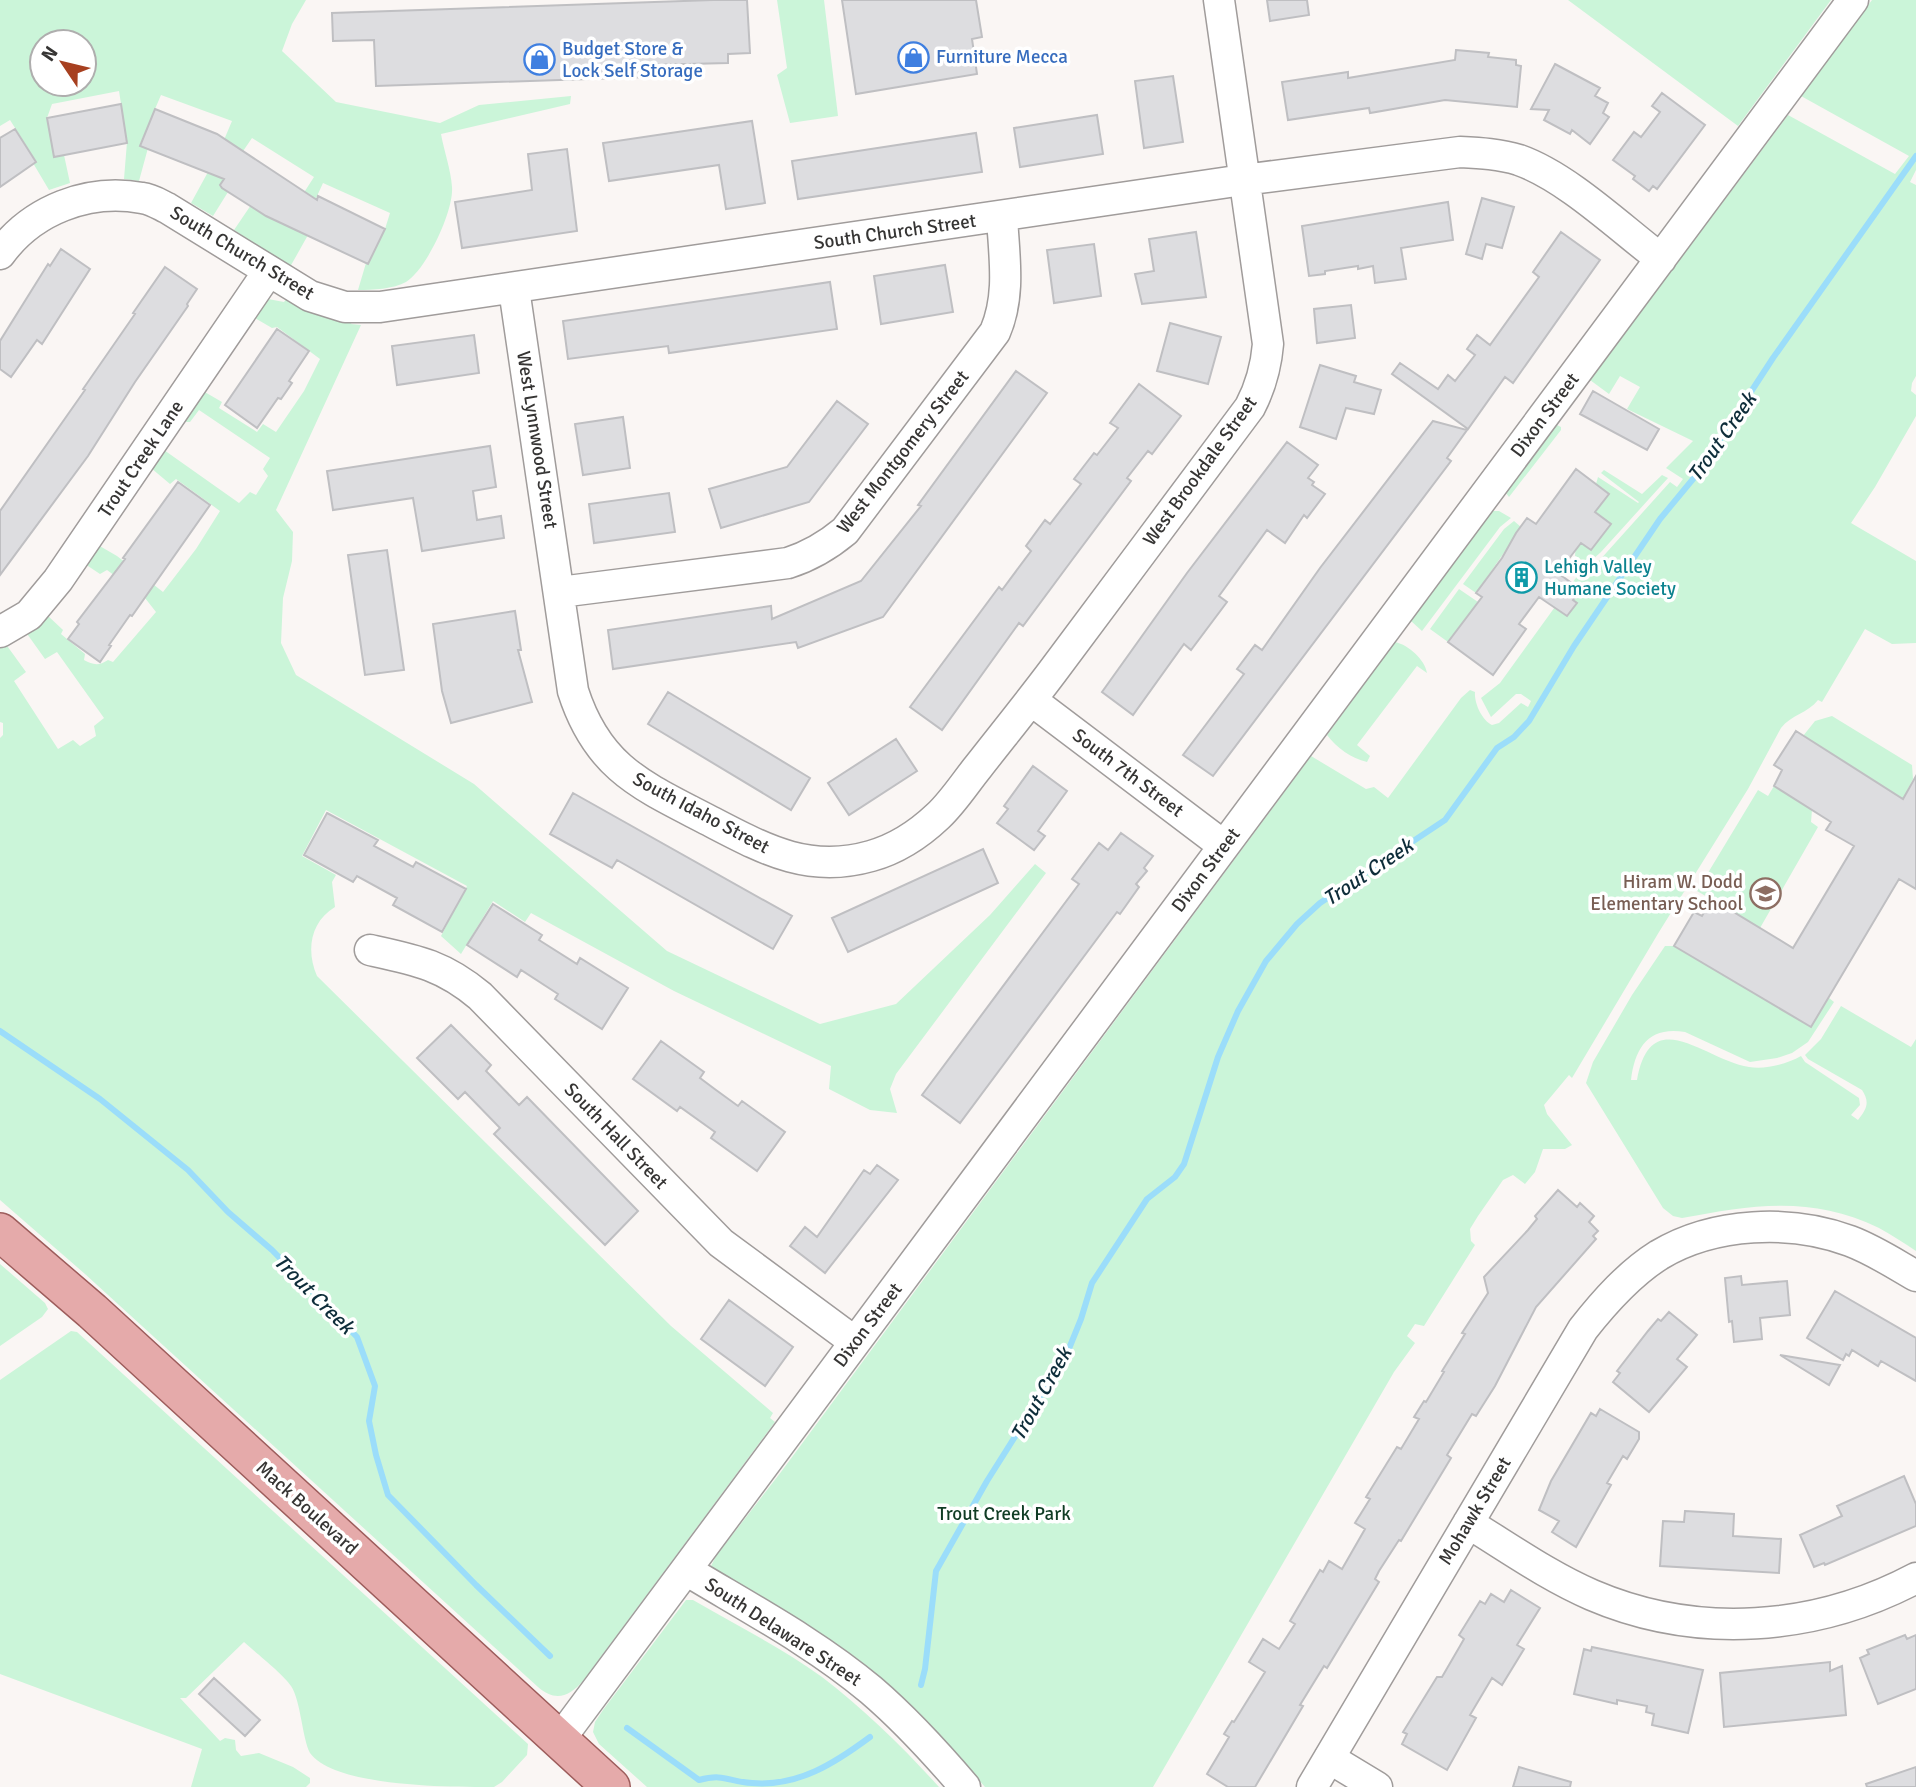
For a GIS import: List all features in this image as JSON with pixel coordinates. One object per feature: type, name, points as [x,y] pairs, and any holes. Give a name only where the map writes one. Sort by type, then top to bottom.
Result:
[{"type":"main road","name":"Mack Boulevard","points":[[0,1231],[92,1311],[611,1787]]},
{"type":"street","name":"West Brookdale Street","points":[[1031,700],[1250,407],[1266,368],[1268,344],[1219,0]]},
{"type":"street","name":"Dixon Street","points":[[560,1739],[1853,0]]},
{"type":"street","name":"South Church Street","points":[[0,254],[12,238],[30,222],[78,200],[125,196],[145,198],[167,208],[310,296],[345,307],[380,307],[1243,180],[1460,152],[1489,153],[1517,160],[1554,176],[1661,259]]},
{"type":"street","name":"West Montgomery Street","points":[[560,592],[788,563],[827,546],[845,531],[995,332],[1003,313],[1006,295],[1002,217]]},
{"type":"street","name":"Trout Creek Lane","points":[[0,632],[29,615],[58,580],[268,272]]},
{"type":"street","name":"West Lynnwood Street","points":[[514,289],[560,592]]},
{"type":"street","name":"South Idaho Street","points":[[560,592],[573,691],[587,726],[609,758],[628,775],[650,789],[765,850],[791,858],[832,862],[872,856],[921,832],[941,814],[1031,700]]},
{"type":"street","name":"South 7th Street","points":[[1031,700],[1224,846]]},
{"type":"street","name":"South Hall Street","points":[[370,950],[432,965],[460,979],[480,996],[721,1243],[855,1342]]},
{"type":"street","name":"Mohawk Street","points":[[1312,1787],[1583,1329],[1605,1301],[1623,1284],[1660,1255],[1689,1242],[1719,1233],[1757,1227],[1789,1228],[1850,1241],[1916,1276]]},
{"type":"street","points":[[1468,1523],[1559,1580],[1594,1596],[1642,1612],[1680,1620],[1731,1625],[1807,1618],[1868,1600],[1916,1578]]},
{"type":"street","name":"South Delaware Street","points":[[686,1570],[790,1633],[860,1682],[924,1739],[965,1787]]},
{"type":"street","points":[[1329,1758],[1377,1787]]},
{"type":"green space","points":[[0,0],[306,0],[292,24],[282,51],[336,102],[440,123],[479,105],[571,96],[570,104],[441,134],[452,187],[444,224],[430,253],[414,275],[401,284],[370,290],[358,290],[366,263],[368,264],[385,229],[390,213],[323,183],[301,231],[308,235],[290,267],[234,230],[251,205],[283,225],[314,177],[252,138],[220,185],[228,192],[213,216],[191,203],[208,172],[210,173],[232,121],[161,95],[140,144],[148,148],[139,181],[124,179],[127,142],[119,91],[98,95],[98,28],[28,28],[28,98],[83,98],[52,104],[47,118],[54,156],[64,155],[70,183],[49,190],[33,163],[36,161],[10,120],[0,126]]},
{"type":"green space","points":[[777,0],[824,0],[838,116],[790,123],[777,75],[787,68]]},
{"type":"green space","points":[[1568,0],[1831,0],[1738,126]]},
{"type":"green space","name":"Trout Creek Park","points":[[1872,0],[1916,0],[1916,170],[1910,182],[1916,185],[1916,376],[1911,391],[1916,395],[1916,416],[1851,523],[1916,561],[1916,643],[1892,644],[1865,629],[1822,702],[1818,700],[1781,728],[1748,789],[1572,1078],[1569,1075],[1544,1105],[1547,1114],[1572,1145],[1565,1149],[1543,1149],[1535,1172],[1525,1184],[1513,1175],[1503,1180],[1478,1216],[1470,1229],[1471,1241],[1475,1245],[1424,1326],[1415,1324],[1407,1336],[1415,1343],[1394,1372],[1153,1787],[985,1787],[923,1719],[873,1671],[820,1633],[712,1570],[711,1566],[1311,756],[1366,789],[1374,787],[1388,798],[1461,698],[1470,690],[1475,692],[1479,711],[1492,725],[1499,723],[1521,703],[1528,707],[1531,701],[1521,694],[1516,694],[1491,717],[1481,698],[1500,683],[1578,575],[1598,562],[1670,482],[1677,487],[1683,479],[1666,468],[1693,441],[1627,409],[1640,387],[1620,376],[1609,394],[1590,380],[1788,115],[1895,174],[1909,156],[1801,96]]},
{"type":"green space","points":[[287,298],[354,318],[351,324],[361,325],[276,510],[293,532],[292,561],[283,598],[281,643],[296,675],[474,784],[667,951],[820,1024],[896,1004],[990,915],[1035,864],[1046,873],[896,1074],[890,1089],[897,1113],[870,1110],[829,1089],[831,1066],[674,991],[531,913],[525,922],[493,901],[461,954],[441,936],[467,886],[326,810],[302,856],[336,875],[332,882],[335,907],[320,921],[312,938],[312,957],[317,976],[671,1326],[773,1413],[770,1418],[775,1422],[583,1681],[562,1696],[550,1695],[538,1687],[85,1274],[0,1200],[0,738],[3,735],[3,723],[0,722],[0,645],[5,643],[26,672],[14,681],[58,749],[73,740],[80,746],[96,736],[94,726],[104,718],[57,652],[45,659],[25,631],[46,614],[63,630],[61,634],[85,654],[84,660],[96,664],[108,660],[113,662],[156,612],[145,598],[107,570],[100,574],[85,564],[98,545],[117,556],[163,592],[196,549],[220,511],[176,479],[170,484],[151,468],[164,450],[239,503],[250,492],[256,495],[268,476],[263,469],[270,458],[199,410],[190,422],[186,422],[203,391],[222,402],[219,408],[257,432],[263,424],[276,432],[304,391],[320,359],[277,327],[272,328],[253,317],[259,305],[268,299],[284,302]]},
{"type":"green space","points":[[1557,425],[1561,430],[1509,497],[1506,493]]},
{"type":"green space","points":[[1604,470],[1642,494],[1662,475],[1668,478],[1601,552],[1585,562],[1575,556],[1576,539],[1591,550],[1611,524],[1595,512],[1609,494],[1596,484],[1598,477],[1639,502],[1601,473]]},
{"type":"green space","points":[[1493,511],[1499,511],[1511,518],[1500,527],[1422,631],[1411,621]]},
{"type":"green space","points":[[1514,521],[1521,527],[1476,593],[1463,584],[1504,529]]},
{"type":"green space","points":[[1459,589],[1478,602],[1448,642],[1430,629]]},
{"type":"green space","points":[[1395,642],[1416,654],[1427,673],[1417,666],[1357,745],[1370,756],[1367,762],[1345,752],[1327,735]]},
{"type":"green space","points":[[1832,716],[1912,765],[1913,779],[1903,799],[1803,736],[1815,721]]},
{"type":"green space","points":[[1774,786],[1812,810],[1811,822],[1818,827],[1760,928],[1697,891],[1758,790],[1768,796]]},
{"type":"green space","points":[[1665,946],[1674,946],[1811,1027],[1829,998],[1834,1002],[1808,1042],[1792,1053],[1777,1058],[1750,1062],[1685,1032],[1662,1032],[1646,1041],[1640,1049],[1631,1080],[1637,1080],[1644,1057],[1654,1044],[1667,1040],[1682,1042],[1732,1063],[1749,1067],[1776,1066],[1801,1056],[1805,1062],[1859,1098],[1860,1105],[1851,1115],[1858,1120],[1866,1105],[1862,1090],[1805,1055],[1821,1039],[1841,1006],[1911,1047],[1916,1039],[1916,1251],[1879,1228],[1830,1211],[1806,1207],[1758,1207],[1682,1218],[1673,1216],[1663,1208],[1586,1083],[1593,1062],[1632,995]]},
{"type":"green space","points":[[0,1264],[45,1303],[48,1309],[42,1317],[0,1346]]},
{"type":"green space","points":[[71,1331],[77,1332],[528,1744],[527,1755],[502,1782],[494,1787],[394,1783],[343,1773],[323,1764],[310,1753],[291,1686],[244,1642],[186,1698],[180,1698],[220,1741],[225,1738],[235,1740],[236,1750],[241,1756],[259,1753],[293,1767],[310,1778],[306,1787],[191,1787],[202,1749],[0,1674],[0,1380]]},
{"type":"green space","points":[[686,1600],[693,1600],[759,1637],[822,1677],[883,1729],[939,1787],[647,1787],[599,1744],[593,1732],[595,1722]]},
{"type":"building","name":"Budget Store & Lock Self Storage","points":[[747,0],[750,53],[728,54],[728,63],[647,65],[648,77],[376,86],[374,40],[333,41],[332,13]]},
{"type":"building","name":"Furniture Mecca","points":[[842,0],[976,0],[982,37],[972,39],[977,74],[856,94]]},
{"type":"building","points":[[1267,0],[1307,0],[1309,15],[1270,21]]},
{"type":"building","points":[[1456,50],[1489,53],[1488,57],[1516,60],[1516,65],[1521,66],[1517,107],[1445,100],[1370,113],[1369,108],[1288,120],[1282,82],[1348,72],[1348,78],[1455,60]]},
{"type":"building","points":[[1555,64],[1600,88],[1595,96],[1608,103],[1603,113],[1609,117],[1590,144],[1572,130],[1570,134],[1544,120],[1549,110],[1531,109]]},
{"type":"building","points":[[1173,76],[1183,142],[1144,148],[1135,81]]},
{"type":"building","points":[[1662,93],[1705,125],[1657,189],[1653,186],[1649,191],[1633,179],[1635,176],[1613,160],[1634,132],[1641,137],[1660,112],[1652,106]]},
{"type":"building","points":[[121,104],[127,143],[54,157],[47,118]]},
{"type":"building","points":[[155,109],[217,134],[317,200],[318,196],[385,229],[368,264],[266,216],[222,188],[220,185],[224,179],[140,146]]},
{"type":"building","points":[[1097,115],[1103,154],[1020,167],[1014,128]]},
{"type":"building","points":[[752,121],[765,203],[726,209],[719,165],[609,181],[603,143]]},
{"type":"building","points":[[15,129],[36,162],[0,187],[0,138]]},
{"type":"building","points":[[976,133],[982,172],[798,199],[792,161]]},
{"type":"building","points":[[567,149],[577,231],[462,248],[455,202],[532,190],[528,154]]},
{"type":"building","points":[[1482,198],[1514,207],[1502,248],[1486,244],[1482,259],[1466,254]]},
{"type":"building","points":[[1448,202],[1453,240],[1401,248],[1406,279],[1375,283],[1373,266],[1325,271],[1325,274],[1309,276],[1302,226]]},
{"type":"building","points":[[1196,232],[1206,297],[1142,304],[1135,274],[1154,271],[1149,239]]},
{"type":"building","points":[[1561,232],[1600,260],[1513,383],[1505,377],[1468,429],[1392,374],[1400,363],[1438,389],[1448,375],[1455,381],[1475,355],[1467,349],[1477,335],[1490,345],[1539,277],[1533,272]]},
{"type":"building","points":[[1094,244],[1101,296],[1054,303],[1047,250]]},
{"type":"building","points":[[61,249],[90,269],[42,344],[37,340],[11,377],[0,369],[0,341],[48,264],[50,266]]},
{"type":"building","points":[[945,265],[953,312],[881,324],[874,276]]},
{"type":"building","points":[[165,267],[197,289],[188,306],[88,456],[0,575],[0,511],[85,390],[83,389]]},
{"type":"building","points":[[830,282],[837,329],[669,353],[668,346],[568,359],[563,321]]},
{"type":"building","points":[[1351,305],[1355,338],[1317,343],[1314,309]]},
{"type":"building","points":[[1170,323],[1221,337],[1208,384],[1157,371]]},
{"type":"building","points":[[277,329],[309,351],[289,381],[292,383],[257,428],[225,405]]},
{"type":"building","points":[[474,335],[479,373],[397,385],[392,346]]},
{"type":"building","points":[[1320,365],[1356,376],[1354,382],[1381,390],[1374,414],[1346,408],[1336,439],[1300,427]]},
{"type":"building","points":[[1016,371],[1047,393],[883,617],[798,648],[796,642],[613,669],[608,630],[771,606],[772,619],[861,581],[921,506],[918,505]]},
{"type":"building","points":[[1139,384],[1181,416],[1152,454],[1148,451],[1127,478],[1131,481],[1023,626],[1019,623],[942,730],[910,707],[999,587],[1002,590],[1031,551],[1026,546],[1045,520],[1050,524],[1081,484],[1074,479],[1118,428],[1110,423]]},
{"type":"building","points":[[1593,391],[1659,429],[1647,450],[1580,414]]},
{"type":"building","points":[[837,401],[868,424],[809,502],[721,528],[709,489],[787,467]]},
{"type":"building","points":[[623,417],[630,468],[583,475],[575,424]]},
{"type":"building","points":[[1433,421],[1467,430],[1447,458],[1451,461],[1213,776],[1183,755],[1244,674],[1237,669],[1255,645],[1262,650],[1320,568]]},
{"type":"building","points":[[1287,442],[1318,465],[1308,478],[1314,482],[1312,485],[1325,494],[1307,518],[1304,515],[1285,543],[1267,530],[1219,596],[1227,602],[1191,650],[1184,644],[1133,715],[1102,692],[1187,573]]},
{"type":"building","points":[[490,446],[496,487],[473,491],[477,520],[501,516],[504,538],[422,551],[413,498],[333,510],[327,471]]},
{"type":"building","name":"Lehigh Valley Humane Society","points":[[1576,469],[1609,494],[1595,512],[1611,524],[1591,550],[1581,543],[1558,573],[1581,590],[1573,600],[1577,603],[1567,616],[1539,597],[1519,624],[1526,629],[1493,675],[1448,642],[1482,597],[1476,593],[1527,518],[1536,524]]},
{"type":"building","points":[[178,482],[210,505],[132,616],[130,615],[100,662],[68,639],[79,624],[77,622]]},
{"type":"building","points":[[669,493],[675,532],[594,543],[589,504]]},
{"type":"building","points":[[387,550],[404,670],[365,675],[348,555]]},
{"type":"building","points":[[515,611],[521,650],[518,650],[532,702],[451,723],[442,691],[433,624]]},
{"type":"building","points":[[668,692],[810,778],[791,810],[648,724]]},
{"type":"building","points":[[1796,731],[1903,799],[1916,776],[1916,889],[1899,879],[1811,1027],[1674,946],[1694,912],[1702,916],[1712,899],[1793,948],[1854,846],[1826,830],[1831,822],[1774,786],[1782,770],[1774,765]]},
{"type":"building","points":[[896,739],[917,771],[849,815],[828,783]]},
{"type":"building","points":[[1033,766],[1067,791],[1038,831],[1045,836],[1034,850],[997,823],[1008,809],[1004,806]]},
{"type":"building","points":[[573,793],[792,916],[773,949],[617,860],[612,868],[550,834]]},
{"type":"building","points":[[327,813],[378,840],[374,846],[413,867],[416,862],[466,889],[442,932],[393,905],[397,898],[357,876],[353,882],[304,855]]},
{"type":"building","points":[[1121,833],[1153,856],[1144,868],[1147,871],[1136,884],[1139,887],[1120,914],[1117,912],[960,1123],[922,1095],[1079,884],[1072,879],[1099,843],[1108,850]]},
{"type":"building","points":[[983,849],[998,883],[848,952],[832,918]]},
{"type":"building","points":[[493,904],[542,935],[539,940],[577,964],[580,958],[628,988],[602,1029],[555,999],[558,994],[521,970],[517,977],[467,945]]},
{"type":"building","points":[[451,1025],[491,1065],[486,1071],[519,1105],[527,1097],[638,1211],[605,1245],[494,1134],[500,1128],[465,1092],[458,1099],[417,1058]]},
{"type":"building","points":[[661,1041],[704,1072],[700,1078],[716,1090],[738,1106],[742,1101],[785,1132],[757,1171],[711,1138],[715,1132],[680,1107],[677,1111],[633,1079]]},
{"type":"building","points":[[877,1165],[898,1180],[825,1273],[790,1246],[805,1227],[817,1237],[864,1170],[870,1174]]},
{"type":"building","points":[[1558,1190],[1577,1207],[1580,1203],[1594,1216],[1589,1222],[1598,1231],[1593,1236],[1596,1239],[1536,1307],[1495,1386],[1476,1416],[1472,1414],[1447,1455],[1451,1458],[1401,1541],[1399,1540],[1379,1571],[1375,1579],[1379,1582],[1327,1668],[1324,1666],[1300,1705],[1303,1706],[1255,1787],[1228,1787],[1207,1774],[1229,1737],[1224,1734],[1265,1672],[1249,1662],[1263,1639],[1279,1649],[1295,1624],[1290,1621],[1320,1570],[1323,1572],[1329,1561],[1342,1569],[1365,1529],[1355,1523],[1370,1499],[1366,1497],[1397,1447],[1401,1449],[1419,1419],[1414,1417],[1444,1372],[1442,1371],[1465,1334],[1462,1333],[1488,1293],[1484,1277],[1528,1230],[1537,1219],[1535,1216]]},
{"type":"building","points":[[1741,1276],[1742,1285],[1787,1281],[1790,1315],[1760,1318],[1762,1339],[1734,1342],[1732,1321],[1729,1322],[1725,1278]]},
{"type":"building","points":[[1835,1291],[1916,1338],[1916,1381],[1881,1361],[1878,1366],[1852,1350],[1843,1360],[1807,1338]]},
{"type":"building","points":[[729,1300],[793,1347],[765,1386],[701,1339]]},
{"type":"building","points":[[1669,1312],[1697,1335],[1677,1359],[1687,1367],[1649,1412],[1613,1382],[1620,1373],[1617,1371],[1648,1331],[1658,1319],[1661,1321]]},
{"type":"building","points":[[1780,1355],[1840,1365],[1829,1385]]},
{"type":"building","points":[[1600,1409],[1639,1432],[1639,1439],[1627,1459],[1623,1456],[1607,1483],[1611,1485],[1576,1547],[1552,1532],[1559,1521],[1539,1510],[1551,1481],[1591,1413],[1596,1416]]},
{"type":"building","points":[[1904,1476],[1916,1504],[1916,1526],[1825,1565],[1824,1563],[1814,1567],[1800,1535],[1842,1516],[1837,1506]]},
{"type":"building","points":[[1685,1511],[1734,1514],[1733,1536],[1781,1539],[1779,1573],[1660,1566],[1663,1521],[1684,1522]]},
{"type":"building","points":[[1511,1590],[1540,1608],[1517,1645],[1524,1649],[1502,1685],[1492,1678],[1470,1715],[1476,1718],[1447,1770],[1402,1744],[1407,1734],[1403,1732],[1437,1677],[1442,1677],[1464,1639],[1459,1635],[1480,1601],[1485,1604],[1491,1594],[1504,1602]]},
{"type":"building","points":[[1905,1635],[1907,1639],[1916,1635],[1916,1689],[1878,1704],[1860,1658],[1869,1654],[1867,1650]]},
{"type":"building","points":[[1592,1647],[1703,1670],[1688,1733],[1652,1725],[1654,1714],[1646,1712],[1647,1706],[1617,1700],[1617,1704],[1574,1694],[1584,1649],[1591,1651]]},
{"type":"building","points":[[1830,1662],[1830,1671],[1842,1666],[1846,1715],[1724,1727],[1720,1673]]},
{"type":"building","points":[[214,1678],[260,1720],[245,1736],[199,1694]]},
{"type":"building","points":[[1519,1767],[1571,1782],[1570,1787],[1513,1787]]},
{"type":"building","points":[[1916,1767],[1916,1787],[1867,1787],[1866,1784]]},
{"type":"waterway","name":"Trout Creek","points":[[921,1685],[936,1571],[987,1481],[1066,1356],[1092,1283],[1147,1199],[1175,1177],[1184,1164],[1218,1057],[1238,1011],[1266,961],[1297,924],[1320,903],[1445,820],[1497,748],[1514,737],[1529,721],[1574,646],[1660,519],[1698,473],[1773,358],[1916,156]]},
{"type":"waterway","name":"Trout Creek","points":[[0,1031],[100,1099],[188,1170],[228,1212],[272,1250],[357,1337],[375,1386],[369,1421],[388,1495],[550,1656]]},
{"type":"waterway","name":"Trout Creek","points":[[627,1728],[699,1780],[721,1778],[752,1783],[769,1783],[800,1777],[829,1764],[870,1737]]},
{"type":"place","name":"Furniture Mecca","points":[[913,57]]},
{"type":"place","name":"Budget Store & Lock Self Storage","points":[[539,60]]},
{"type":"place","name":"Lehigh Valley Humane Society","points":[[1521,578]]},
{"type":"place","name":"Hiram W. Dodd Elementary School","points":[[1766,893]]}]
